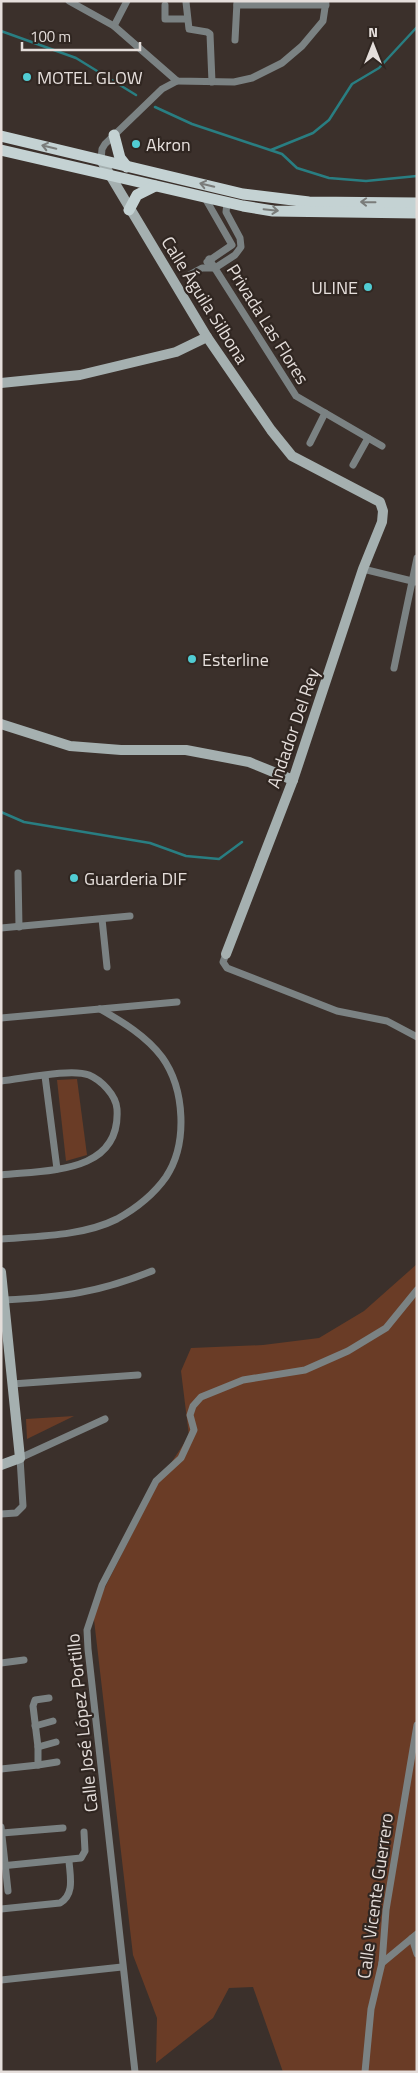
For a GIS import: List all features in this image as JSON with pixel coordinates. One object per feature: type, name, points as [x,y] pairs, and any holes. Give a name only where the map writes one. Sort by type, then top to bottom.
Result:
[{"type":"main road","points":[[114,135],[120,158],[127,167]]},
{"type":"main road","points":[[1,136],[243,194],[308,202],[417,203]]},
{"type":"main road","points":[[1,150],[227,203],[273,210],[417,214]]},
{"type":"main road","points":[[129,210],[137,195],[155,186]]},
{"type":"street","points":[[114,26],[127,1]]},
{"type":"street","points":[[73,2],[114,26],[177,82]]},
{"type":"street","points":[[186,2],[187,19],[191,30],[210,34],[212,82]]},
{"type":"street","points":[[101,160],[102,149],[114,135],[162,89],[177,82],[234,82],[252,78],[282,63],[302,46],[323,21],[326,3],[237,3],[235,40]]},
{"type":"street","points":[[164,5],[165,19],[187,19]]},
{"type":"street","name":"Calle Águila Silbona","points":[[101,160],[129,210],[207,337],[271,430],[292,456],[380,502],[383,511]]},
{"type":"street","points":[[189,275],[202,268],[209,259],[232,245],[205,198]]},
{"type":"street","points":[[202,268],[215,268],[238,252],[241,247],[240,238],[226,212],[227,203]]},
{"type":"street","name":"Privada Las Flores","points":[[209,259],[289,388],[296,396],[382,446]]},
{"type":"street","points":[[1,383],[80,375],[176,352],[207,337]]},
{"type":"street","points":[[310,443],[325,413]]},
{"type":"street","points":[[353,465],[368,438]]},
{"type":"street","name":"Andador Del Rey","points":[[226,954],[294,780],[363,569],[382,522],[383,511]]},
{"type":"street","points":[[394,668],[415,582],[417,558]]},
{"type":"street","points":[[363,569],[415,582]]},
{"type":"street","points":[[1,724],[70,746],[121,750],[186,750],[250,762],[294,780]]},
{"type":"street","points":[[18,873],[19,927]]},
{"type":"street","points":[[1,928],[130,916]]},
{"type":"street","points":[[102,918],[107,968]]},
{"type":"street","points":[[226,954],[223,962],[226,968],[336,1011],[387,1022],[417,1037]]},
{"type":"street","points":[[1,1018],[177,1002]]},
{"type":"street","points":[[1,1239],[68,1232],[117,1219],[144,1200],[167,1175],[174,1156],[182,1122],[179,1095],[171,1071],[162,1057],[140,1035],[100,1009]]},
{"type":"street","points":[[1,1081],[69,1072],[89,1075],[106,1087],[117,1105],[118,1126],[110,1145],[95,1158],[57,1169],[1,1175]]},
{"type":"street","points":[[45,1076],[57,1169]]},
{"type":"street","points":[[4,1300],[84,1293],[120,1284],[152,1270]]},
{"type":"street","points":[[1,1272],[24,1500],[20,1510],[1,1514]]},
{"type":"street","name":"Calle José López Portillo","points":[[122,1967],[87,1630],[102,1585],[156,1481],[181,1458],[194,1430],[190,1415],[193,1406],[201,1397],[244,1380],[305,1370],[348,1351],[386,1328],[417,1290]]},
{"type":"street","points":[[12,1384],[138,1375]]},
{"type":"street","points":[[1,1465],[105,1419]]},
{"type":"street","points":[[1,1663],[24,1660]]},
{"type":"street","points":[[38,1765],[38,1747],[33,1706],[35,1700],[49,1698]]},
{"type":"street","points":[[35,1726],[53,1721]]},
{"type":"street","name":"Calle Vicente Guerrero","points":[[365,2072],[371,2009],[382,1963],[386,1910],[417,1725]]},
{"type":"street","points":[[38,1747],[56,1742]]},
{"type":"street","points":[[1,1769],[57,1762]]},
{"type":"street","points":[[1,1827],[3,1866],[8,1891]]},
{"type":"street","points":[[2,1833],[63,1828]]},
{"type":"street","points":[[3,1866],[69,1861],[81,1858],[85,1851],[84,1832]]},
{"type":"street","points":[[1,1909],[60,1902],[67,1899],[70,1892],[69,1861]]},
{"type":"street","points":[[382,1963],[415,1936]]},
{"type":"street","points":[[415,1936],[417,1954]]},
{"type":"street","points":[[1,1980],[122,1967],[135,2072]]},
{"type":"shaded area","points":[[77,1079],[87,1155],[66,1161],[57,1080]]},
{"type":"shaded area","points":[[417,1264],[417,2072],[283,2072],[253,1987],[229,1988],[213,2018],[156,2063],[157,2018],[133,1955],[93,1611],[159,1481],[189,1436],[181,1371],[191,1348],[263,1345],[319,1338],[364,1311]]},
{"type":"shaded area","points":[[74,1416],[27,1439],[26,1419]]},
{"type":"waterway","points":[[271,150],[313,133],[329,120],[352,84],[379,68],[417,27]]},
{"type":"waterway","points":[[1,31],[76,58],[136,95]]},
{"type":"waterway","points":[[155,107],[192,124],[282,154],[297,168],[329,178],[366,181],[417,176]]},
{"type":"waterway","points":[[1,812],[24,822],[150,843],[186,856],[219,859],[242,842]]},
{"type":"place","name":"MOTEL GLOW","points":[[27,77]]},
{"type":"place","name":"Akron","points":[[136,144]]},
{"type":"place","name":"ULINE","points":[[368,287]]},
{"type":"place","name":"Esterline","points":[[192,659]]},
{"type":"place","name":"Guarderia DIF","points":[[74,878]]}]
